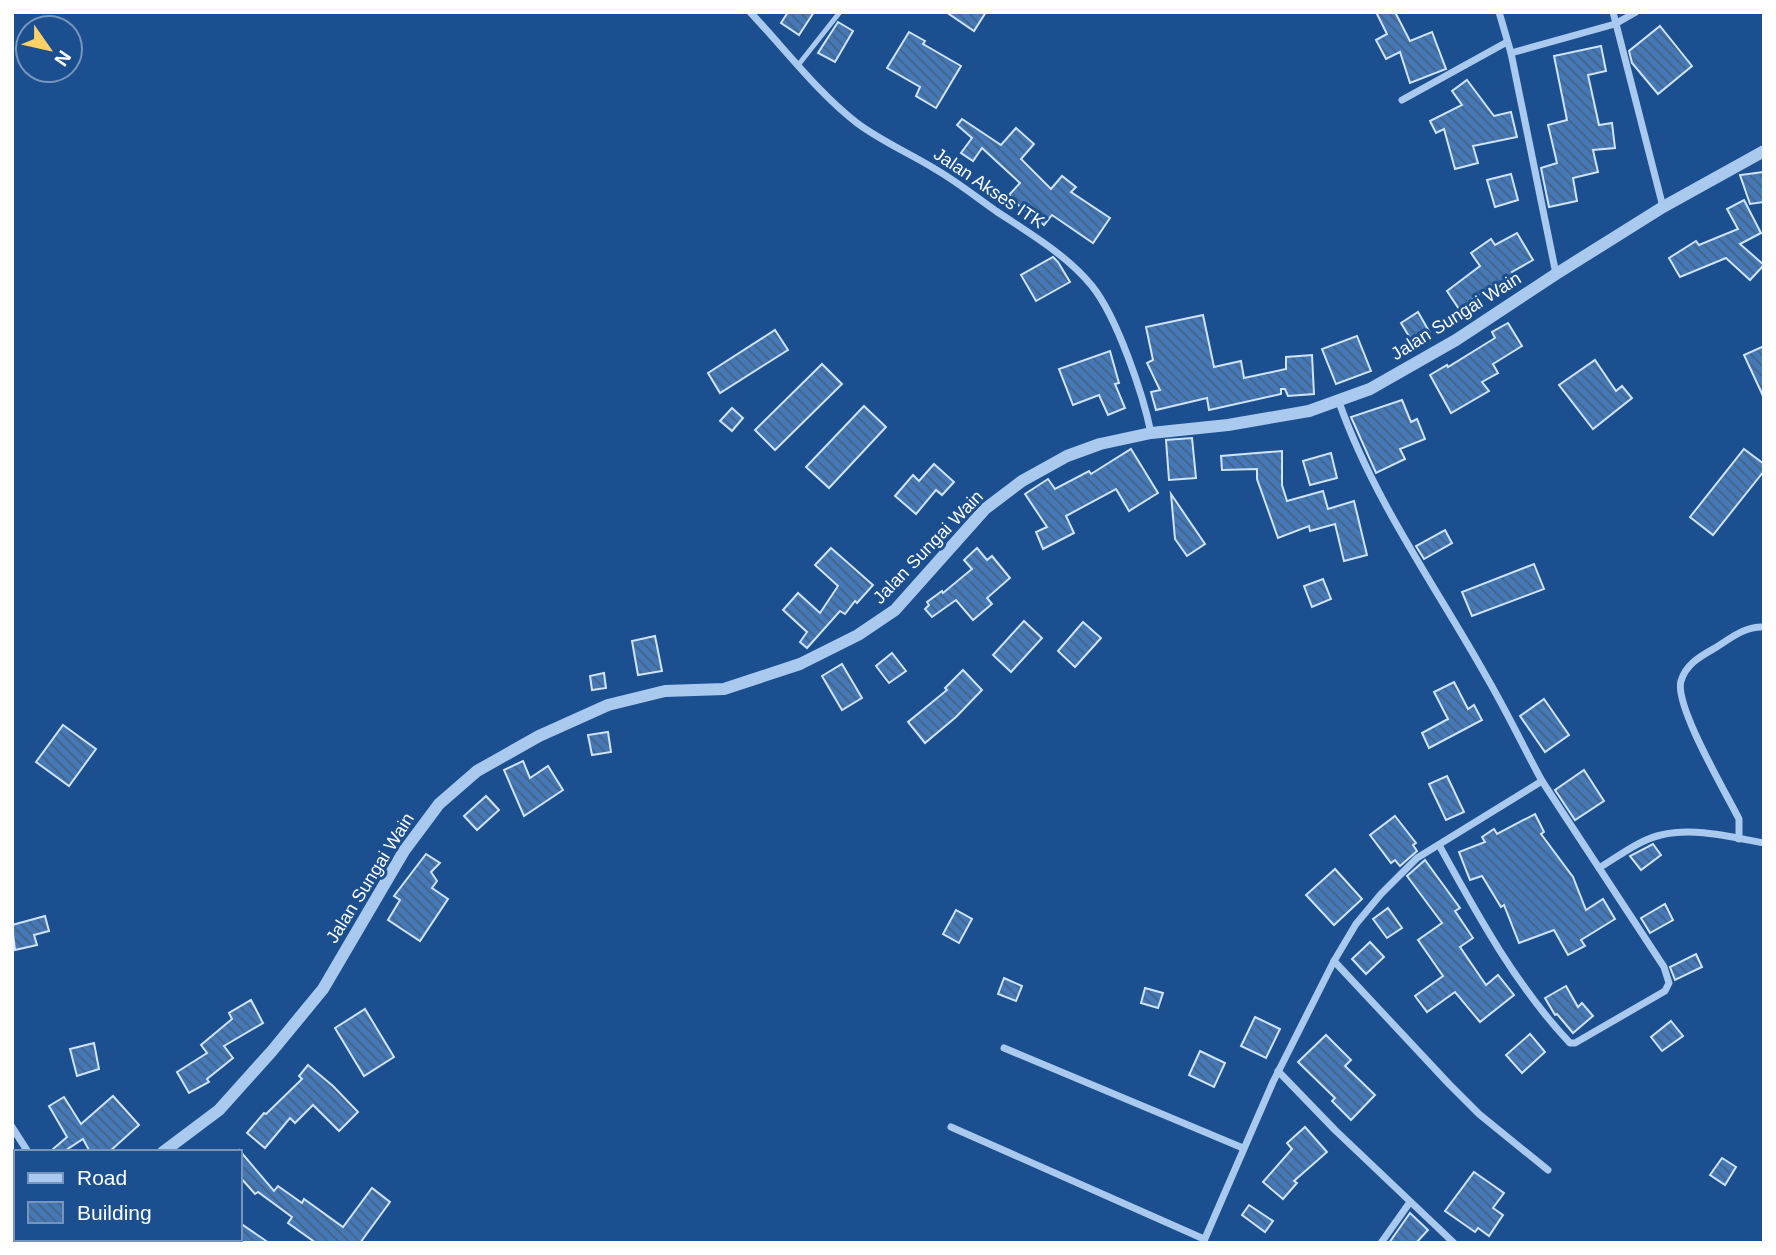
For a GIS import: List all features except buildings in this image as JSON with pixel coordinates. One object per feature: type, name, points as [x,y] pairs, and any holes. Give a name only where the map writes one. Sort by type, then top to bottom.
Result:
[{"type":"street","name":"Jalan Akses ITK","points":[[750,12],[830,99],[857,123],[894,147],[936,169],[1037,238],[1069,263],[1092,286],[1123,347],[1146,409],[1150,433]]},
{"type":"street","points":[[1499,12],[1511,53],[1556,274]]},
{"type":"street","points":[[1613,12],[1663,207]]},
{"type":"street","points":[[1511,53],[1615,24],[1636,12]]},
{"type":"street","points":[[1402,100],[1507,42]]},
{"type":"street","name":"Jalan Sungai Wain","points":[[166,1150],[219,1110],[323,989],[404,851],[439,804],[477,771],[540,736],[608,705],[664,691],[724,688],[812,658],[859,635],[895,610],[985,509],[1022,481],[1067,456],[1100,444],[1150,433],[1228,425],[1309,411],[1370,389],[1456,340],[1663,207],[1764,151]]},
{"type":"street","points":[[1339,402],[1353,441],[1387,511],[1486,676],[1542,780],[1664,967],[1669,986],[1665,991],[1573,1044],[1538,1006],[1478,915],[1438,845]]},
{"type":"street","points":[[1739,839],[1739,819],[1684,708],[1680,684],[1684,672],[1693,661],[1746,629],[1764,627]]},
{"type":"street","points":[[951,1127],[1204,1241],[1278,1071],[1356,924],[1381,894],[1418,858],[1542,780]]},
{"type":"street","points":[[1599,868],[1642,842],[1661,835],[1711,833],[1764,843]]},
{"type":"street","points":[[1334,961],[1449,1084],[1489,1122],[1548,1170]]},
{"type":"street","points":[[1004,1048],[1243,1148]]},
{"type":"street","points":[[1278,1071],[1335,1130],[1453,1242]]},
{"type":"street","points":[[12,1127],[27,1150]]},
{"type":"street","points":[[1381,1243],[1410,1202]]},
{"type":"lane","points":[[799,64],[840,12]]}]
